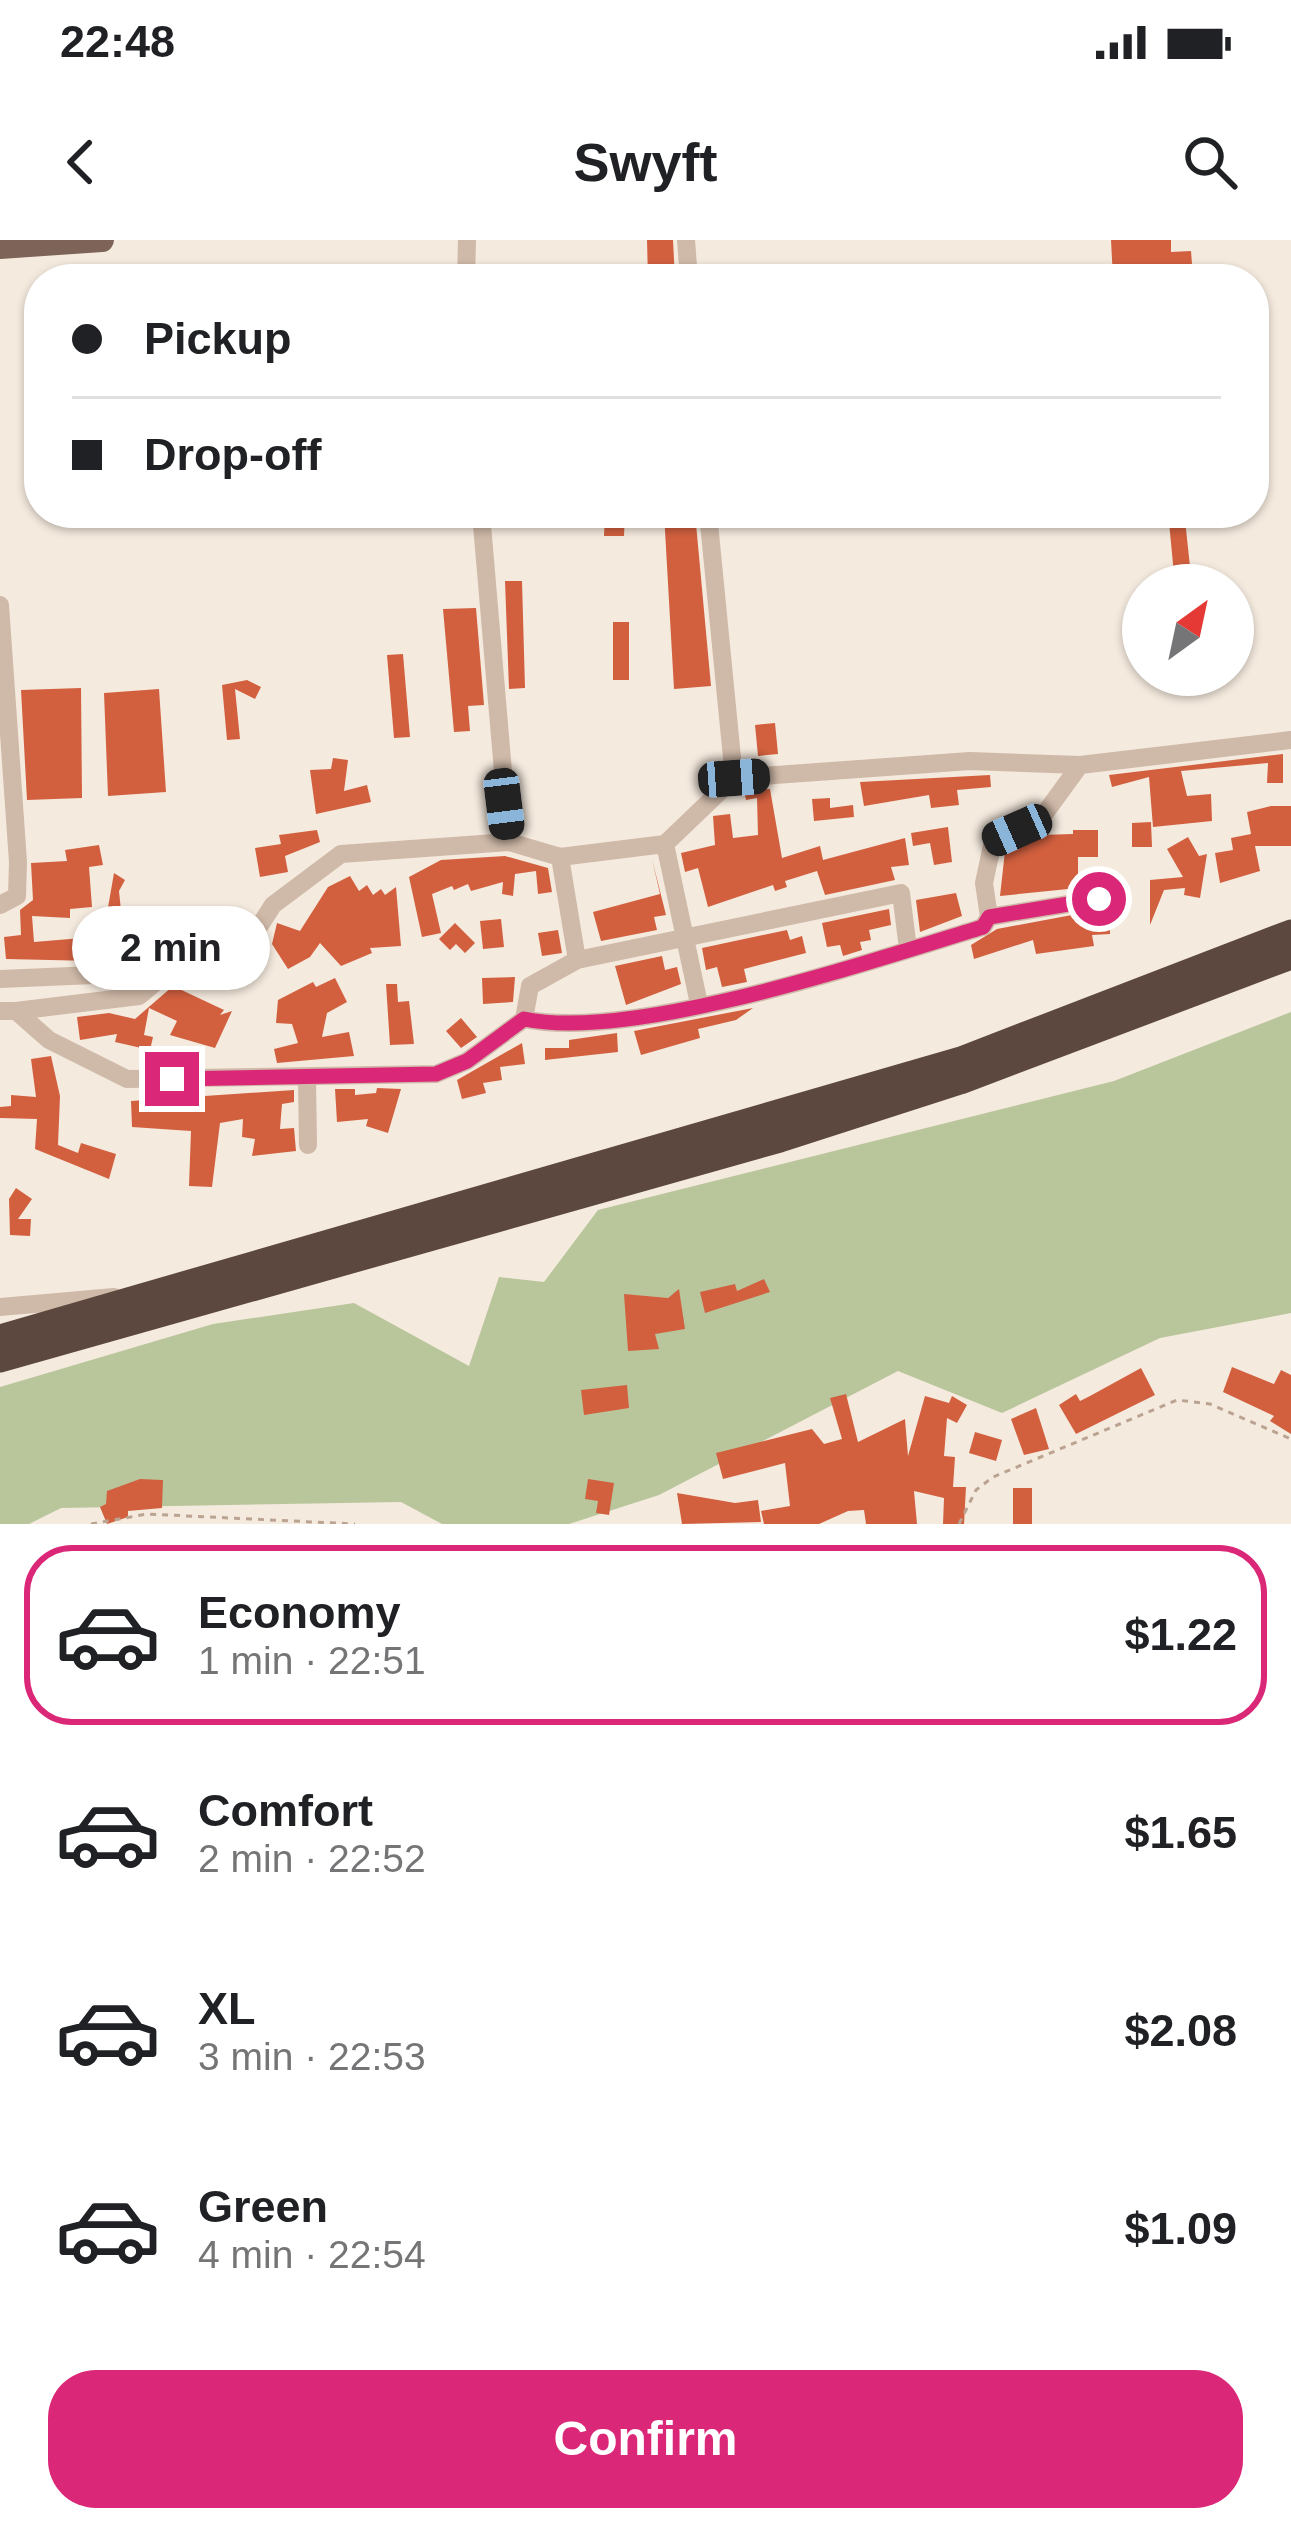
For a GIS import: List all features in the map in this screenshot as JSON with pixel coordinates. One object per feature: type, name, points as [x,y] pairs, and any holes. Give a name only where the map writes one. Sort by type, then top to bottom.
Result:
[{"type":"highway","points":[[0,1338],[961,1060],[1291,933]]},
{"type":"highway","points":[[0,1359],[780,1139],[960,1081],[1291,956]]},
{"type":"main road","points":[[0,247],[102,240]]},
{"type":"street","points":[[483,528],[509,842]]},
{"type":"street","points":[[709,528],[734,778]]},
{"type":"street","points":[[0,605],[18,862],[17,896],[0,905]]},
{"type":"street","points":[[0,979],[211,970],[253,935],[273,904],[341,854],[509,842],[560,857],[664,844],[734,778],[970,761],[1080,765],[1291,740]]},
{"type":"street","points":[[524,1019],[552,1025],[654,1015],[983,927],[989,917],[984,883],[993,841],[1040,820],[1080,765]]},
{"type":"street","points":[[664,844],[699,1004]]},
{"type":"street","points":[[560,857],[577,960]]},
{"type":"street","points":[[8,1011],[49,1040],[127,1078],[436,1074],[467,1061],[524,1019],[530,986],[577,960],[901,893],[908,949]]},
{"type":"street","points":[[989,917],[1099,899]]},
{"type":"street","points":[[8,1011],[139,996],[169,971]]},
{"type":"street","points":[[307,1079],[308,1145]]},
{"type":"street","points":[[0,1307],[103,1295],[134,1299]]},
{"type":"path","points":[[959,1524],[976,1490],[993,1477],[1177,1400],[1210,1404],[1291,1438]]},
{"type":"path","points":[[91,1524],[147,1514],[355,1524]]},
{"type":"green space","points":[[1291,1012],[1291,1313],[1160,1338],[1002,1413],[898,1371],[659,1495],[569,1524],[442,1524],[401,1502],[61,1508],[29,1524],[0,1524],[0,1387],[213,1324],[354,1303],[469,1366],[499,1277],[544,1282],[598,1210],[1114,1081]]},
{"type":"building","points":[[647,240],[673,240],[674,264],[648,264]]},
{"type":"building","points":[[1111,240],[1171,240],[1171,252],[1191,251],[1192,264],[1112,264]]},
{"type":"building","points":[[604,528],[624,528],[624,536],[604,536]]},
{"type":"building","points":[[665,528],[696,528],[711,686],[674,689]]},
{"type":"building","points":[[1170,528],[1186,528],[1190,564],[1173,564]]},
{"type":"building","points":[[505,581],[522,581],[525,688],[509,689]]},
{"type":"building","points":[[476,608],[484,705],[468,706],[470,731],[454,732],[443,609]]},
{"type":"building","points":[[613,622],[629,622],[629,680],[613,680]]},
{"type":"building","points":[[403,654],[410,737],[394,738],[387,655]]},
{"type":"building","points":[[247,680],[261,687],[255,699],[235,689],[240,739],[227,740],[222,685]]},
{"type":"building","points":[[81,688],[82,798],[27,800],[21,690]]},
{"type":"building","points":[[159,689],[166,792],[108,796],[104,693]]},
{"type":"building","points":[[775,723],[778,754],[758,756],[755,725]]},
{"type":"building","points":[[1283,754],[1283,783],[1267,783],[1268,763],[1181,771],[1187,796],[1211,794],[1212,821],[1153,827],[1149,777],[1112,787],[1109,775]]},
{"type":"building","points":[[333,758],[348,760],[344,791],[367,785],[371,802],[316,814],[310,770],[331,769]]},
{"type":"building","points":[[990,775],[991,787],[957,790],[959,805],[931,808],[929,795],[864,806],[860,782]]},
{"type":"building","points":[[770,789],[782,858],[820,846],[823,860],[905,838],[909,865],[891,867],[895,880],[825,895],[817,871],[785,881],[787,887],[775,891],[773,885],[708,907],[698,868],[685,872],[681,853],[715,845],[713,816],[730,814],[733,838],[758,835],[757,798],[746,800],[744,791]]},
{"type":"building","points":[[830,798],[830,808],[853,805],[854,817],[814,821],[812,799]]},
{"type":"building","points":[[1291,806],[1291,846],[1255,846],[1260,871],[1220,883],[1215,853],[1233,850],[1231,838],[1251,834],[1247,812]]},
{"type":"building","points":[[1151,822],[1152,847],[1132,847],[1132,823]]},
{"type":"building","points":[[948,827],[952,862],[934,865],[930,843],[913,846],[911,833]]},
{"type":"building","points":[[317,830],[320,842],[285,856],[288,872],[260,877],[255,848],[281,844],[279,835]]},
{"type":"building","points":[[1073,830],[1098,830],[1098,857],[1078,857],[1078,888],[1000,896],[1005,851],[1040,835],[1073,834]]},
{"type":"building","points":[[1188,837],[1199,856],[1207,854],[1200,898],[1184,895],[1185,888],[1164,890],[1150,925],[1150,880],[1183,877],[1167,849]]},
{"type":"building","points":[[99,845],[103,865],[89,867],[92,907],[70,909],[70,918],[32,916],[34,942],[94,937],[94,961],[6,959],[4,937],[21,935],[20,910],[33,900],[31,863],[67,861],[65,850]]},
{"type":"building","points":[[505,856],[548,868],[552,892],[538,894],[536,871],[515,874],[513,896],[502,894],[503,882],[471,891],[468,884],[454,890],[452,886],[432,894],[441,933],[422,937],[409,877],[441,860]]},
{"type":"building","points":[[652,859],[666,915],[654,917],[657,930],[601,941],[593,912],[660,894]]},
{"type":"building","points":[[114,873],[125,880],[119,891],[122,920],[106,919]]},
{"type":"building","points":[[350,876],[359,891],[367,885],[373,895],[381,889],[385,895],[396,887],[401,946],[370,948],[372,953],[341,966],[320,943],[310,957],[288,969],[272,944],[277,923],[300,931],[328,887]]},
{"type":"building","points":[[956,893],[962,916],[920,932],[916,900]]},
{"type":"building","points":[[1109,908],[1110,934],[1092,935],[1094,946],[1036,954],[1033,940],[974,959],[971,945],[997,929]]},
{"type":"building","points":[[889,909],[891,925],[869,930],[871,940],[860,942],[862,950],[843,956],[840,945],[827,947],[822,923]]},
{"type":"building","points":[[501,919],[504,947],[483,949],[480,921]]},
{"type":"building","points":[[455,923],[475,943],[465,953],[456,944],[450,950],[439,939]]},
{"type":"building","points":[[558,930],[562,953],[542,956],[538,933]]},
{"type":"building","points":[[787,930],[790,940],[802,936],[806,953],[744,969],[747,982],[722,987],[717,967],[706,970],[702,948]]},
{"type":"building","points":[[662,956],[665,970],[677,967],[681,984],[626,1005],[615,966]]},
{"type":"building","points":[[515,977],[513,1002],[483,1004],[482,978]]},
{"type":"building","points":[[335,978],[347,1002],[327,1013],[322,1037],[349,1032],[354,1056],[277,1063],[274,1049],[298,1043],[292,1024],[276,1023],[278,1000],[313,982],[316,987]]},
{"type":"building","points":[[386,984],[397,984],[398,1002],[409,1001],[414,1044],[390,1045]]},
{"type":"building","points":[[173,986],[224,1010],[220,1015],[232,1011],[215,1048],[170,1035],[177,1021],[149,1008],[144,1035],[153,1037],[150,1050],[115,1042],[117,1034],[80,1040],[77,1017],[109,1013],[135,1019]]},
{"type":"building","points":[[753,1008],[736,1020],[698,1029],[700,1038],[641,1055],[634,1031]]},
{"type":"building","points":[[461,1018],[477,1037],[461,1048],[446,1031]]},
{"type":"building","points":[[617,1033],[618,1052],[545,1060],[545,1048],[569,1048],[569,1040]]},
{"type":"building","points":[[522,1043],[525,1064],[500,1067],[502,1080],[483,1083],[486,1093],[462,1099],[457,1080]]},
{"type":"building","points":[[51,1056],[60,1096],[58,1145],[78,1153],[81,1143],[116,1154],[109,1179],[35,1149],[37,1119],[0,1118],[0,1107],[11,1106],[11,1095],[36,1097],[31,1059]]},
{"type":"building","points":[[377,1088],[401,1089],[388,1133],[366,1126],[368,1119],[337,1122],[335,1089],[355,1089],[355,1095],[376,1093]]},
{"type":"building","points":[[294,1090],[294,1102],[282,1104],[280,1129],[294,1128],[296,1151],[252,1156],[255,1139],[242,1137],[243,1119],[220,1123],[212,1187],[189,1186],[191,1131],[132,1127],[131,1101]]},
{"type":"building","points":[[16,1188],[32,1199],[18,1219],[31,1219],[30,1236],[10,1235],[9,1199]]},
{"type":"building","points":[[764,1279],[770,1292],[705,1313],[700,1292],[735,1284],[737,1291]]},
{"type":"building","points":[[679,1289],[685,1329],[655,1334],[659,1349],[628,1351],[624,1294],[668,1298]]},
{"type":"building","points":[[1232,1367],[1274,1384],[1281,1370],[1291,1375],[1291,1434],[1270,1421],[1274,1416],[1223,1392]]},
{"type":"building","points":[[1141,1368],[1155,1395],[1076,1434],[1059,1405],[1076,1394],[1080,1401]]},
{"type":"building","points":[[627,1385],[629,1408],[584,1415],[581,1390]]},
{"type":"building","points":[[846,1394],[858,1442],[905,1419],[908,1456],[925,1396],[949,1403],[952,1396],[967,1405],[957,1423],[947,1418],[944,1456],[955,1457],[953,1487],[966,1487],[964,1524],[943,1524],[944,1498],[914,1491],[917,1524],[866,1524],[864,1510],[848,1511],[819,1524],[764,1524],[761,1511],[790,1506],[785,1463],[723,1479],[716,1453],[812,1429],[824,1444],[842,1439],[830,1398]]},
{"type":"building","points":[[1036,1408],[1049,1449],[1024,1455],[1011,1419]]},
{"type":"building","points":[[975,1432],[1002,1440],[996,1461],[969,1453]]},
{"type":"building","points":[[140,1479],[163,1480],[162,1508],[128,1511],[128,1517],[107,1524],[100,1507],[106,1504],[107,1491]]},
{"type":"building","points":[[588,1479],[614,1483],[609,1515],[596,1513],[598,1501],[585,1499]]},
{"type":"building","points":[[1013,1488],[1032,1488],[1032,1524],[1013,1524]]},
{"type":"building","points":[[677,1493],[735,1503],[758,1500],[761,1522],[682,1524]]},
{"type":"route","points":[[172,1079],[436,1074],[467,1061],[524,1019],[552,1025],[654,1015],[908,949],[983,927],[989,917],[1034,914],[1099,899]]}]
